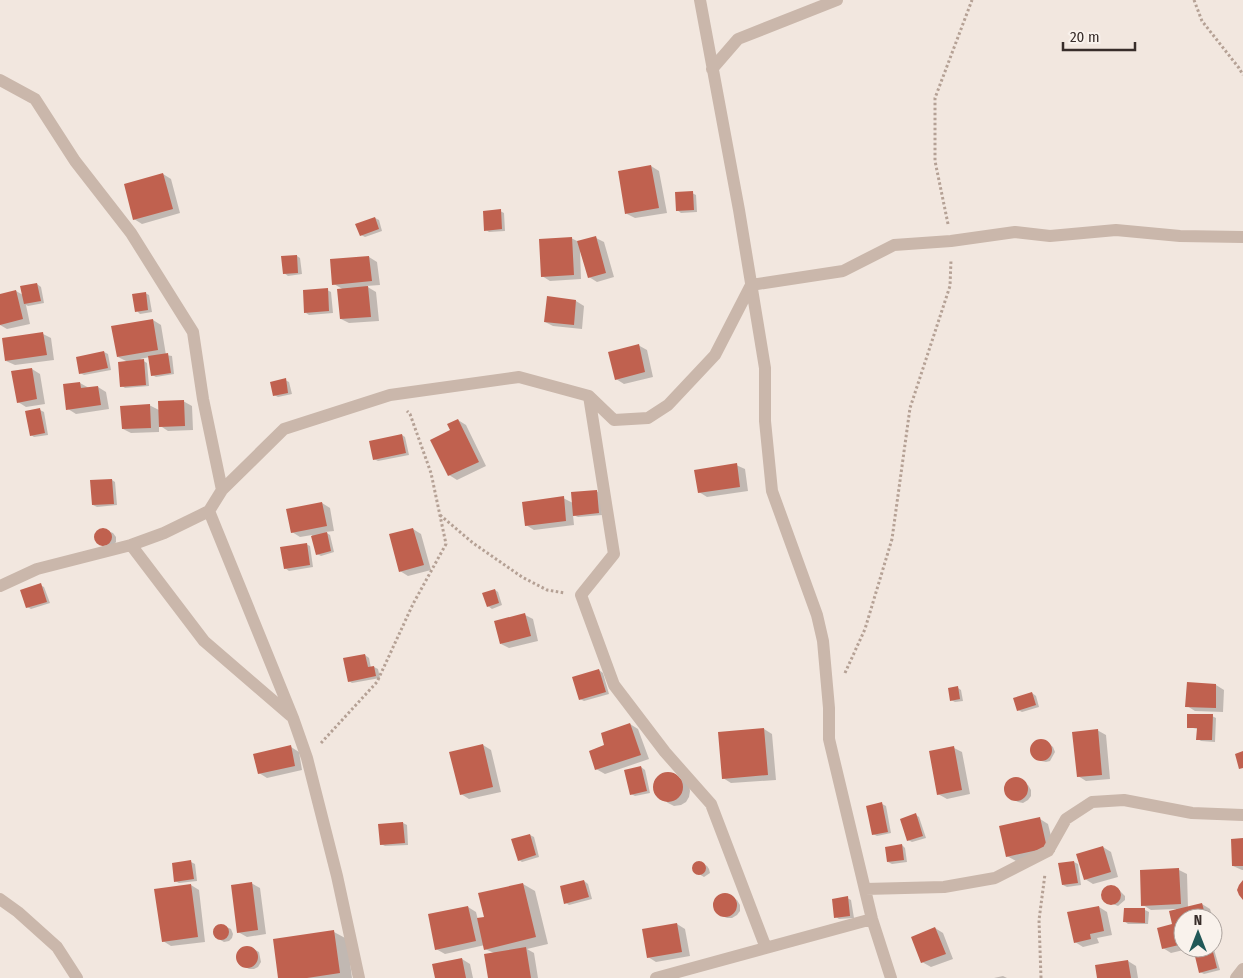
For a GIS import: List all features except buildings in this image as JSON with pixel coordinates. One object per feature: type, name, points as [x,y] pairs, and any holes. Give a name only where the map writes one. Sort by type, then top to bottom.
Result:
[{"type":"street","points":[[700,0],[739,210],[765,368],[765,421],[772,491],[817,614],[823,641],[829,708],[829,739],[872,919],[891,978]]},
{"type":"street","points":[[712,69],[738,39],[837,0]]},
{"type":"street","points":[[0,80],[36,99],[75,161],[131,233],[193,332],[203,400],[222,490]]},
{"type":"street","points":[[751,285],[843,270],[894,246],[951,241],[1015,232],[1050,236],[1116,230],[1180,236],[1243,238]]},
{"type":"street","points":[[0,586],[37,569],[131,545],[164,533],[209,512],[222,490],[284,429],[390,395],[519,377],[589,396],[614,420],[648,418],[668,405],[715,355],[751,285]]},
{"type":"street","points":[[589,396],[614,554],[581,595],[614,685],[665,752],[711,804],[766,948]]},
{"type":"street","points":[[209,512],[308,758],[337,876],[359,978]]},
{"type":"street","points":[[131,545],[204,641],[293,718]]},
{"type":"street","points":[[865,889],[944,887],[995,878],[1048,851],[1066,819],[1092,802],[1124,800],[1192,813],[1243,815]]},
{"type":"street","points":[[0,899],[18,912],[57,947],[77,978]]},
{"type":"street","points":[[656,978],[872,919]]},
{"type":"street","points":[[1236,978],[1243,969]]},
{"type":"path","points":[[829,708],[865,629],[892,539],[910,408],[950,286],[951,241],[935,161],[935,98],[972,0]]},
{"type":"path","points":[[1194,0],[1202,21],[1239,68],[1243,76]]},
{"type":"path","points":[[308,758],[377,682],[413,604],[446,544],[431,473],[410,414],[390,395]]},
{"type":"path","points":[[440,515],[473,543],[522,577],[547,590],[581,595]]},
{"type":"path","points":[[1041,978],[1040,920],[1048,851]]}]
